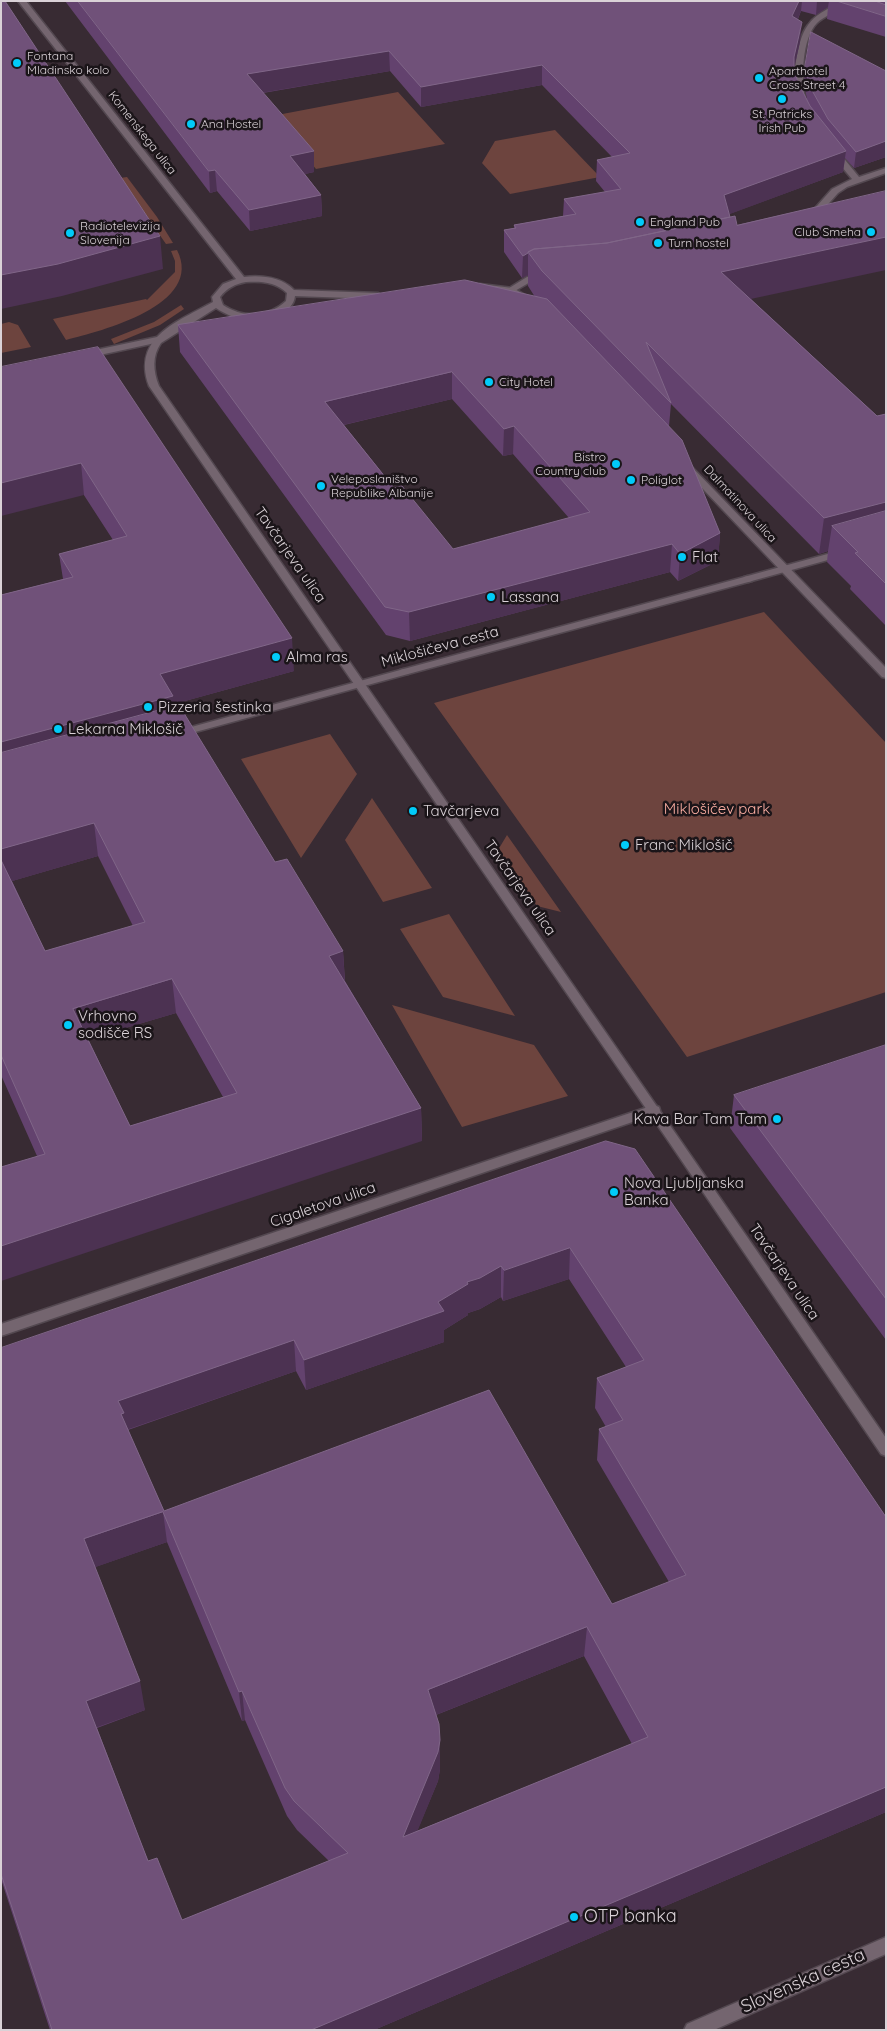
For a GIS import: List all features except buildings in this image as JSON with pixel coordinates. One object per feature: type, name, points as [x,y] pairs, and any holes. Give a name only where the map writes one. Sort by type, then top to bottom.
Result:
[{"type":"main road","name":"Komenskega ulica","points":[[22,1],[242,280]]},
{"type":"main road","points":[[826,1],[847,9]]},
{"type":"main road","points":[[806,109],[798,89],[806,34],[816,20],[839,6]]},
{"type":"main road","points":[[830,146],[856,179]]},
{"type":"main road","points":[[806,222],[835,191],[856,179],[886,170]]},
{"type":"main road","points":[[510,290],[530,279],[555,276]]},
{"type":"main road","points":[[242,280],[268,280],[284,285],[291,293],[292,299],[285,308],[276,313],[259,316],[241,316],[230,313],[218,303],[216,296],[223,288],[242,280]]},
{"type":"main road","points":[[472,287],[510,290],[527,298],[533,305]]},
{"type":"main road","points":[[291,293],[370,297],[388,295]]},
{"type":"main road","points":[[79,356],[157,340],[218,303]]},
{"type":"main road","name":"Tavčarjeva ulica","points":[[157,340],[150,358],[148,373],[154,386],[654,1110],[886,1450]]},
{"type":"main road","name":"Dalmatinova ulica","points":[[677,457],[886,675]]},
{"type":"main road","name":"Miklošičeva cesta","points":[[164,738],[748,580],[851,550]]},
{"type":"main road","name":"Cigaletova ulica","points":[[1,1330],[654,1110]]},
{"type":"main road","name":"Slovenska cesta","points":[[693,2030],[886,1945]]},
{"type":"green space","points":[[398,92],[445,144],[316,169],[272,116]]},
{"type":"green space","points":[[555,130],[600,177],[510,194],[482,163],[495,141]]},
{"type":"green space","points":[[127,177],[157,217],[173,243],[166,244],[120,178]]},
{"type":"green space","points":[[177,250],[182,269],[176,286],[163,300],[145,312],[124,322],[66,340],[53,319],[147,300],[175,272],[175,261],[171,251]]},
{"type":"green space","points":[[181,305],[184,309],[160,325],[114,344],[111,339],[154,322]]},
{"type":"green space","points":[[9,322],[18,325],[31,347],[1,353],[1,324]]},
{"type":"green space","name":"Miklošičev park","points":[[764,612],[886,743],[886,992],[687,1057],[434,703]]},
{"type":"green space","points":[[330,734],[357,774],[301,858],[241,759]]},
{"type":"green space","points":[[372,798],[432,888],[383,902],[345,840]]},
{"type":"green space","points":[[507,835],[561,912],[537,906],[498,850]]},
{"type":"green space","points":[[449,914],[515,1016],[443,997],[400,929]]},
{"type":"green space","points":[[392,1005],[534,1045],[568,1096],[462,1127]]},
{"type":"place","name":"Fontana Mladinsko kolo","points":[[17,63]]},
{"type":"place","name":"Aparthotel Cross Street 4","points":[[759,78]]},
{"type":"place","name":"St. Patricks Irish Pub","points":[[782,99]]},
{"type":"place","name":"Ana Hostel","points":[[191,124]]},
{"type":"place","name":"England Pub","points":[[640,222]]},
{"type":"place","name":"Club Smeha","points":[[871,232]]},
{"type":"place","name":"Radiotelevizija Slovenija","points":[[70,233]]},
{"type":"place","name":"Turn hostel","points":[[658,243]]},
{"type":"place","name":"City Hotel","points":[[489,382]]},
{"type":"place","name":"Bistro Country club","points":[[616,464]]},
{"type":"place","name":"Poliglot","points":[[631,480]]},
{"type":"place","name":"Veleposlaništvo Republike Albanije","points":[[321,486]]},
{"type":"place","name":"Flat","points":[[682,557]]},
{"type":"place","name":"Lassana","points":[[491,597]]},
{"type":"place","name":"Alma ras","points":[[276,657]]},
{"type":"place","name":"Pizzeria šestinka","points":[[148,707]]},
{"type":"place","name":"Lekarna Miklošič","points":[[58,729]]},
{"type":"place","name":"Tavčarjeva","points":[[413,811]]},
{"type":"place","name":"Franc Miklošič","points":[[625,845]]},
{"type":"place","name":"Vrhovno sodišče RS","points":[[68,1025]]},
{"type":"place","name":"Kava Bar Tam Tam","points":[[777,1119]]},
{"type":"place","name":"Nova Ljubljanska Banka","points":[[614,1192]]},
{"type":"place","name":"OTP banka","points":[[574,1917]]}]
